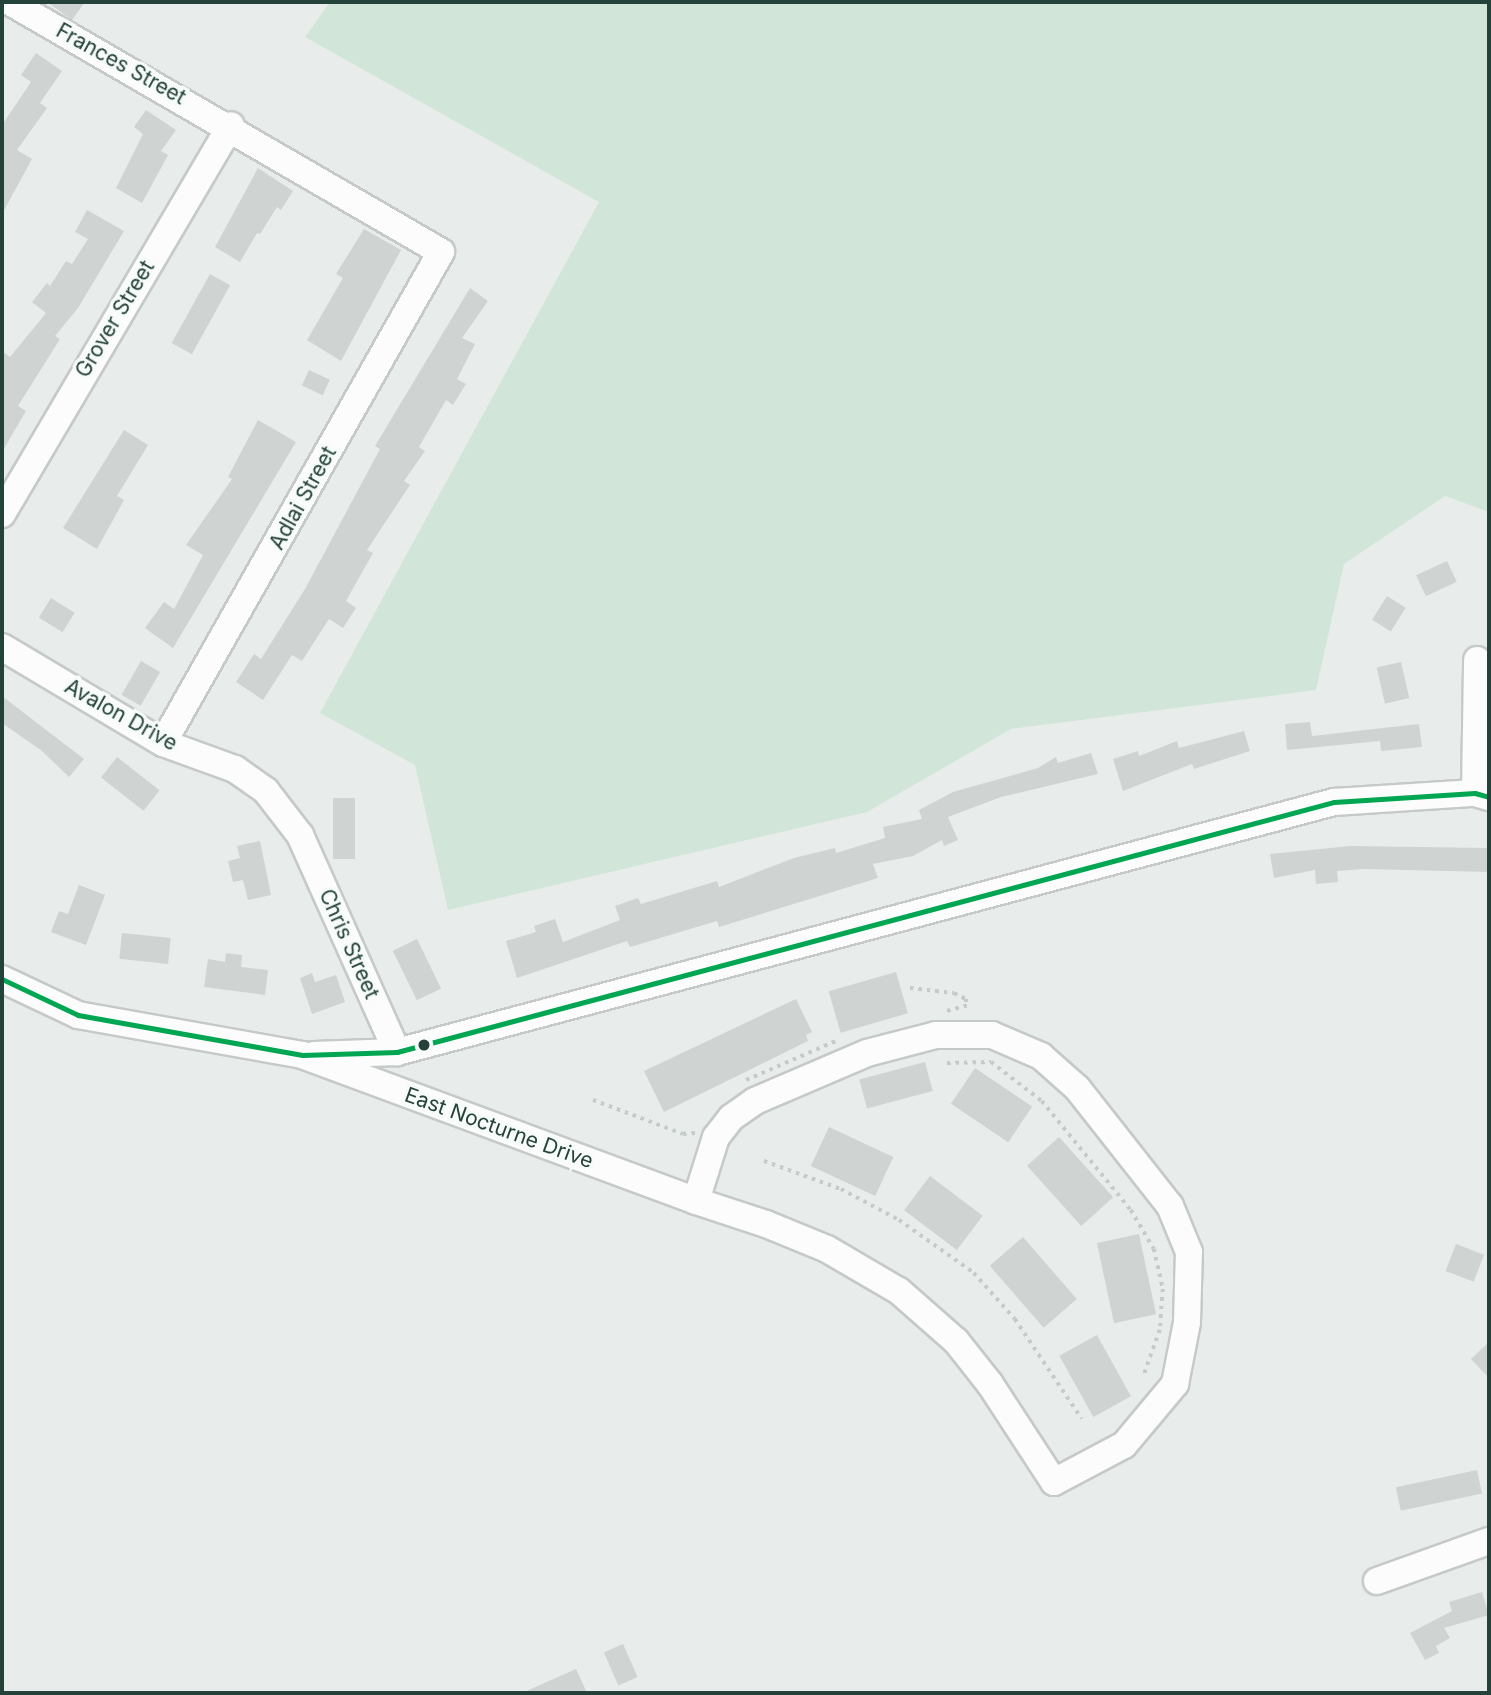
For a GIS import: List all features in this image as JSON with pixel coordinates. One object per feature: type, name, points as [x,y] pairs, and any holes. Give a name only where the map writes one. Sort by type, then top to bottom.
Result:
[{"type":"street","name":"Frances Street","points":[[10,2],[231,126],[441,252]]},
{"type":"street","name":"Grover Street","points":[[2,514],[231,126]]},
{"type":"street","name":"Adlai Street","points":[[163,743],[441,252]]},
{"type":"street","name":"Avalon Drive","points":[[2,647],[163,743],[235,769],[267,791],[300,835]]},
{"type":"street","points":[[2,979],[78,1015],[302,1055],[397,1052],[1334,802],[1482,795],[1477,660]]},
{"type":"street","name":"Chris Street","points":[[300,835],[397,1052]]},
{"type":"street","name":"East Nocturne Drive","points":[[302,1055],[696,1201],[827,1249],[903,1294],[956,1341],[990,1384],[1054,1482],[1124,1445],[1175,1384],[1187,1322],[1189,1252],[1170,1206],[1077,1088],[1041,1056],[992,1035],[936,1035],[867,1053],[755,1101],[731,1118],[716,1138],[696,1201]]},
{"type":"street","points":[[1377,1581],[1489,1541]]},
{"type":"path","points":[[947,1063],[991,1062],[1042,1101],[1130,1210],[1154,1249],[1163,1289],[1160,1330],[1144,1375]]},
{"type":"path","points":[[764,1161],[841,1189],[899,1220],[974,1273],[1015,1319],[1082,1419]]},
{"type":"green space","points":[[330,2],[1489,2],[1489,512],[1445,496],[1344,564],[1316,690],[1011,729],[867,812],[448,910],[415,765],[320,713],[599,202],[305,37]]},
{"type":"building","points":[[47,2],[85,2],[72,20]]},
{"type":"building","points":[[36,53],[62,71],[40,103],[47,108],[17,150],[32,159],[2,214],[2,125],[31,82],[21,75]]},
{"type":"building","points":[[146,110],[176,130],[161,151],[168,155],[142,203],[116,188],[143,134],[134,127]]},
{"type":"building","points":[[258,168],[293,191],[281,210],[277,207],[260,234],[257,233],[240,262],[215,247]]},
{"type":"building","points":[[87,210],[124,231],[78,308],[55,336],[60,339],[18,406],[26,411],[2,452],[2,351],[10,357],[46,313],[32,302],[47,283],[50,286],[66,261],[72,264],[88,239],[75,232]]},
{"type":"building","points":[[364,229],[401,250],[341,361],[307,340],[343,278],[336,274]]},
{"type":"building","points":[[210,274],[230,285],[192,354],[172,343]]},
{"type":"building","points":[[470,288],[488,301],[462,338],[475,344],[457,379],[466,384],[453,405],[446,400],[419,447],[425,451],[404,481],[410,485],[367,550],[373,553],[346,601],[356,608],[343,628],[329,619],[302,661],[292,655],[263,700],[236,682],[254,654],[261,659],[305,589],[380,449],[375,446]]},
{"type":"building","points":[[309,370],[330,380],[323,395],[302,385]]},
{"type":"building","points":[[258,420],[296,442],[173,648],[145,628],[164,602],[174,609],[203,555],[186,545],[232,479],[228,477]]},
{"type":"building","points":[[124,430],[148,445],[117,496],[124,500],[97,549],[63,528]]},
{"type":"building","points":[[1447,561],[1457,582],[1426,596],[1416,575]]},
{"type":"building","points":[[1387,596],[1406,608],[1391,631],[1372,620]]},
{"type":"building","points":[[51,598],[75,613],[63,632],[39,618]]},
{"type":"building","points":[[141,661],[160,672],[141,706],[122,695]]},
{"type":"building","points":[[1401,662],[1409,698],[1385,704],[1377,668]]},
{"type":"building","points":[[2,696],[84,759],[69,777],[42,751],[2,723]]},
{"type":"building","points":[[1310,722],[1312,736],[1419,724],[1422,747],[1381,751],[1380,741],[1287,750],[1285,724]]},
{"type":"building","points":[[1244,731],[1250,751],[1194,769],[1192,764],[1123,791],[1113,759],[1138,751],[1139,756],[1177,741],[1179,748]]},
{"type":"building","points":[[1091,753],[1098,774],[1001,797],[948,817],[958,840],[944,846],[942,840],[913,856],[873,864],[878,878],[719,927],[717,921],[630,947],[627,941],[517,978],[506,941],[536,932],[534,926],[555,919],[563,942],[620,920],[615,906],[638,898],[641,904],[717,881],[719,887],[794,858],[835,848],[836,853],[885,838],[883,827],[922,819],[919,810],[953,792],[1038,768],[1056,757],[1058,763]]},
{"type":"building","points":[[117,757],[160,790],[144,811],[101,777]]},
{"type":"building","points":[[333,798],[355,798],[355,859],[333,859]]},
{"type":"building","points":[[260,841],[271,895],[248,900],[243,880],[233,882],[228,861],[240,858],[237,846]]},
{"type":"building","points":[[1350,846],[1489,848],[1489,872],[1364,869],[1337,871],[1338,882],[1316,884],[1315,870],[1274,878],[1270,854]]},
{"type":"building","points":[[79,885],[105,895],[86,945],[51,932],[59,911],[68,914]]},
{"type":"building","points":[[122,933],[171,938],[168,964],[119,959]]},
{"type":"building","points":[[417,939],[441,988],[417,1000],[393,951]]},
{"type":"building","points":[[226,953],[242,955],[241,967],[268,970],[265,995],[204,987],[208,959],[225,962]]},
{"type":"building","points":[[896,972],[908,1013],[841,1033],[829,991]]},
{"type":"building","points":[[312,973],[315,982],[336,975],[345,1002],[312,1014],[300,978]]},
{"type":"building","points":[[796,999],[812,1032],[806,1035],[808,1041],[664,1112],[644,1071]]},
{"type":"building","points":[[925,1062],[933,1091],[867,1109],[859,1080]]},
{"type":"building","points":[[975,1068],[1032,1107],[1008,1142],[951,1104]]},
{"type":"building","points":[[829,1127],[893,1157],[875,1196],[811,1166]]},
{"type":"building","points":[[1059,1137],[1113,1197],[1081,1226],[1027,1166]]},
{"type":"building","points":[[930,1176],[983,1216],[957,1250],[904,1210]]},
{"type":"building","points":[[1139,1234],[1156,1314],[1114,1323],[1097,1243]]},
{"type":"building","points":[[1023,1237],[1077,1299],[1044,1328],[990,1266]]},
{"type":"building","points":[[1456,1244],[1484,1255],[1474,1282],[1446,1271]]},
{"type":"building","points":[[1097,1335],[1131,1396],[1093,1417],[1059,1356]]},
{"type":"building","points":[[1489,1342],[1489,1378],[1471,1359]]},
{"type":"building","points":[[1477,1470],[1482,1493],[1401,1511],[1396,1487]]},
{"type":"building","points":[[1482,1592],[1489,1615],[1444,1628],[1450,1638],[1436,1646],[1439,1653],[1425,1660],[1410,1633],[1452,1611],[1449,1602]]},
{"type":"building","points":[[623,1644],[638,1677],[618,1685],[604,1653]]},
{"type":"building","points":[[576,1669],[587,1693],[522,1693]]},
{"type":"transit line","points":[[2,979],[78,1015],[302,1055],[397,1052],[1334,802],[1475,793],[1489,797]]}]
